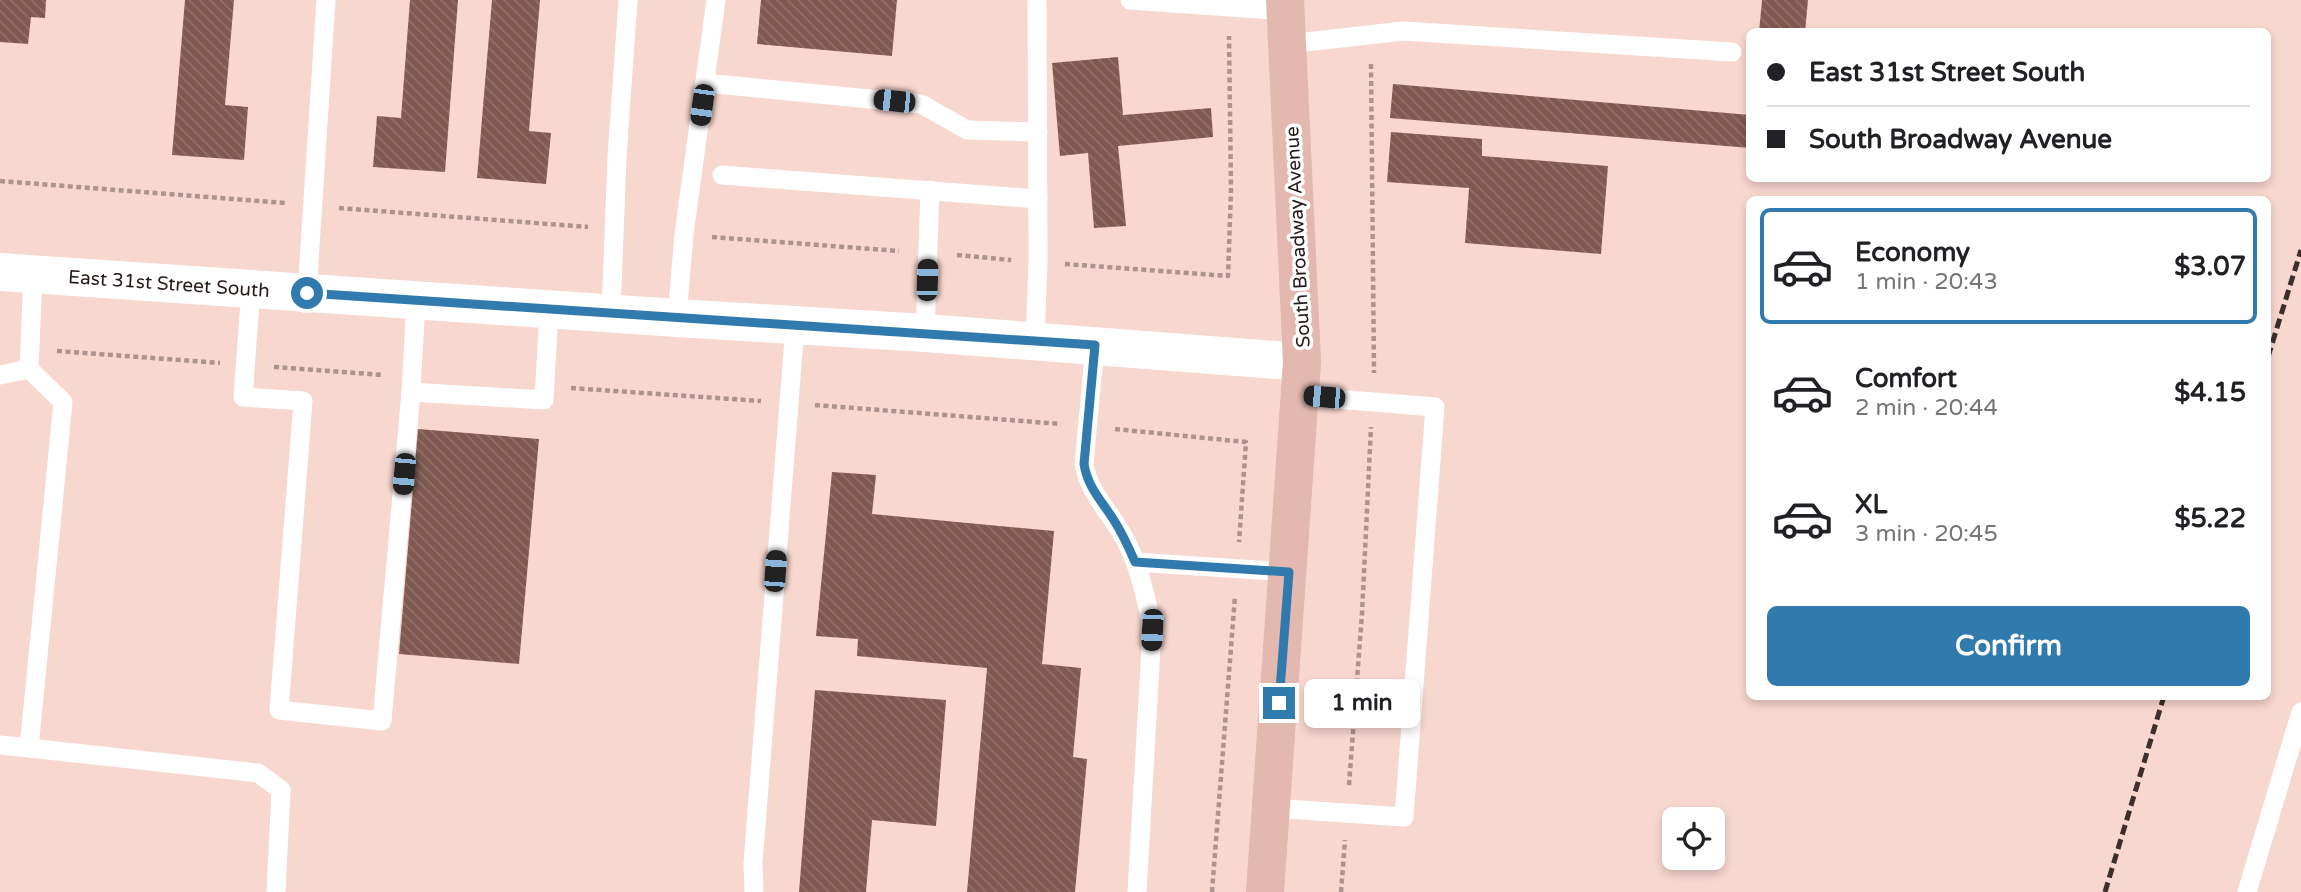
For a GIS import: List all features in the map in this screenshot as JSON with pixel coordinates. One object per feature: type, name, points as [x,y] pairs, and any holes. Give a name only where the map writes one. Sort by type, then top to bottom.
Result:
[{"type":"main road","name":"South Broadway Avenue","points":[[1265,892],[1301,379],[1287,18]]},
{"type":"street","name":"East 31st Street South","points":[[16,273],[1095,345],[1301,379]]},
{"type":"lane","points":[[307,293],[327,0]]},
{"type":"lane","points":[[611,314],[617,157],[628,0]]},
{"type":"lane","points":[[677,318],[684,234],[716,0]]},
{"type":"lane","points":[[1035,342],[1038,199],[1037,0]]},
{"type":"lane","points":[[1130,0],[1228,6],[1368,35],[1403,31],[1732,52]]},
{"type":"lane","points":[[705,83],[921,104],[967,130],[1038,132]]},
{"type":"lane","points":[[722,175],[1038,199]]},
{"type":"lane","points":[[925,333],[930,190]]},
{"type":"lane","points":[[16,273],[31,349],[29,369]]},
{"type":"lane","points":[[251,289],[243,397],[303,401],[279,710],[382,722],[416,300]]},
{"type":"lane","points":[[411,384],[544,400],[550,310]]},
{"type":"lane","points":[[754,892],[752,863],[795,326]]},
{"type":"lane","points":[[1095,345],[1084,464],[1086,479],[1114,520],[1135,562],[1146,596],[1152,630],[1137,892]]},
{"type":"lane","points":[[0,375],[29,369]]},
{"type":"lane","points":[[29,369],[63,402],[29,748]]},
{"type":"lane","points":[[1271,808],[1404,817],[1435,407],[1373,401],[1301,379]]},
{"type":"lane","points":[[1135,562],[1289,572]]},
{"type":"lane","points":[[2247,892],[2301,712]]},
{"type":"lane","points":[[0,745],[257,773],[281,790],[276,892]]},
{"type":"path","points":[[1228,6],[1231,190],[1228,276]]},
{"type":"path","points":[[1341,892],[1362,614],[1376,348],[1371,60],[1368,35]]},
{"type":"path","points":[[31,349],[246,365],[411,384]]},
{"type":"path","points":[[545,386],[1087,426],[1247,442],[1212,892]]},
{"type":"building","points":[[0,0],[46,0],[45,18],[31,17],[28,44],[0,42]]},
{"type":"building","points":[[185,0],[234,0],[225,105],[248,107],[244,160],[172,155]]},
{"type":"building","points":[[410,0],[458,0],[445,172],[373,167],[377,116],[401,118]]},
{"type":"building","points":[[492,0],[540,0],[529,131],[551,133],[546,184],[477,178]]},
{"type":"building","points":[[761,0],[897,0],[892,56],[757,44]]},
{"type":"building","points":[[1762,0],[1808,0],[1805,28],[1759,28]]},
{"type":"building","points":[[1118,57],[1123,115],[1211,108],[1213,137],[1118,146],[1126,226],[1094,228],[1088,153],[1060,156],[1052,63]]},
{"type":"building","points":[[1393,84],[1746,115],[1746,148],[1390,118]]},
{"type":"building","points":[[1391,132],[1482,139],[1482,156],[1608,166],[1601,254],[1465,243],[1469,188],[1387,182]]},
{"type":"building","points":[[418,429],[539,439],[519,664],[399,654]]},
{"type":"building","points":[[832,472],[876,475],[872,514],[1054,531],[1042,664],[1081,668],[1073,757],[1087,759],[1075,892],[967,892],[987,668],[857,656],[858,639],[816,636]]},
{"type":"building","points":[[815,690],[946,700],[936,826],[872,820],[866,892],[799,892]]},
{"type":"railway","points":[[2271,347],[2301,250]]},
{"type":"railway","points":[[2105,892],[2163,700]]},
{"type":"route","points":[[307,293],[1095,345],[1084,464],[1086,479],[1114,520],[1135,562],[1289,572],[1279,703]]}]
